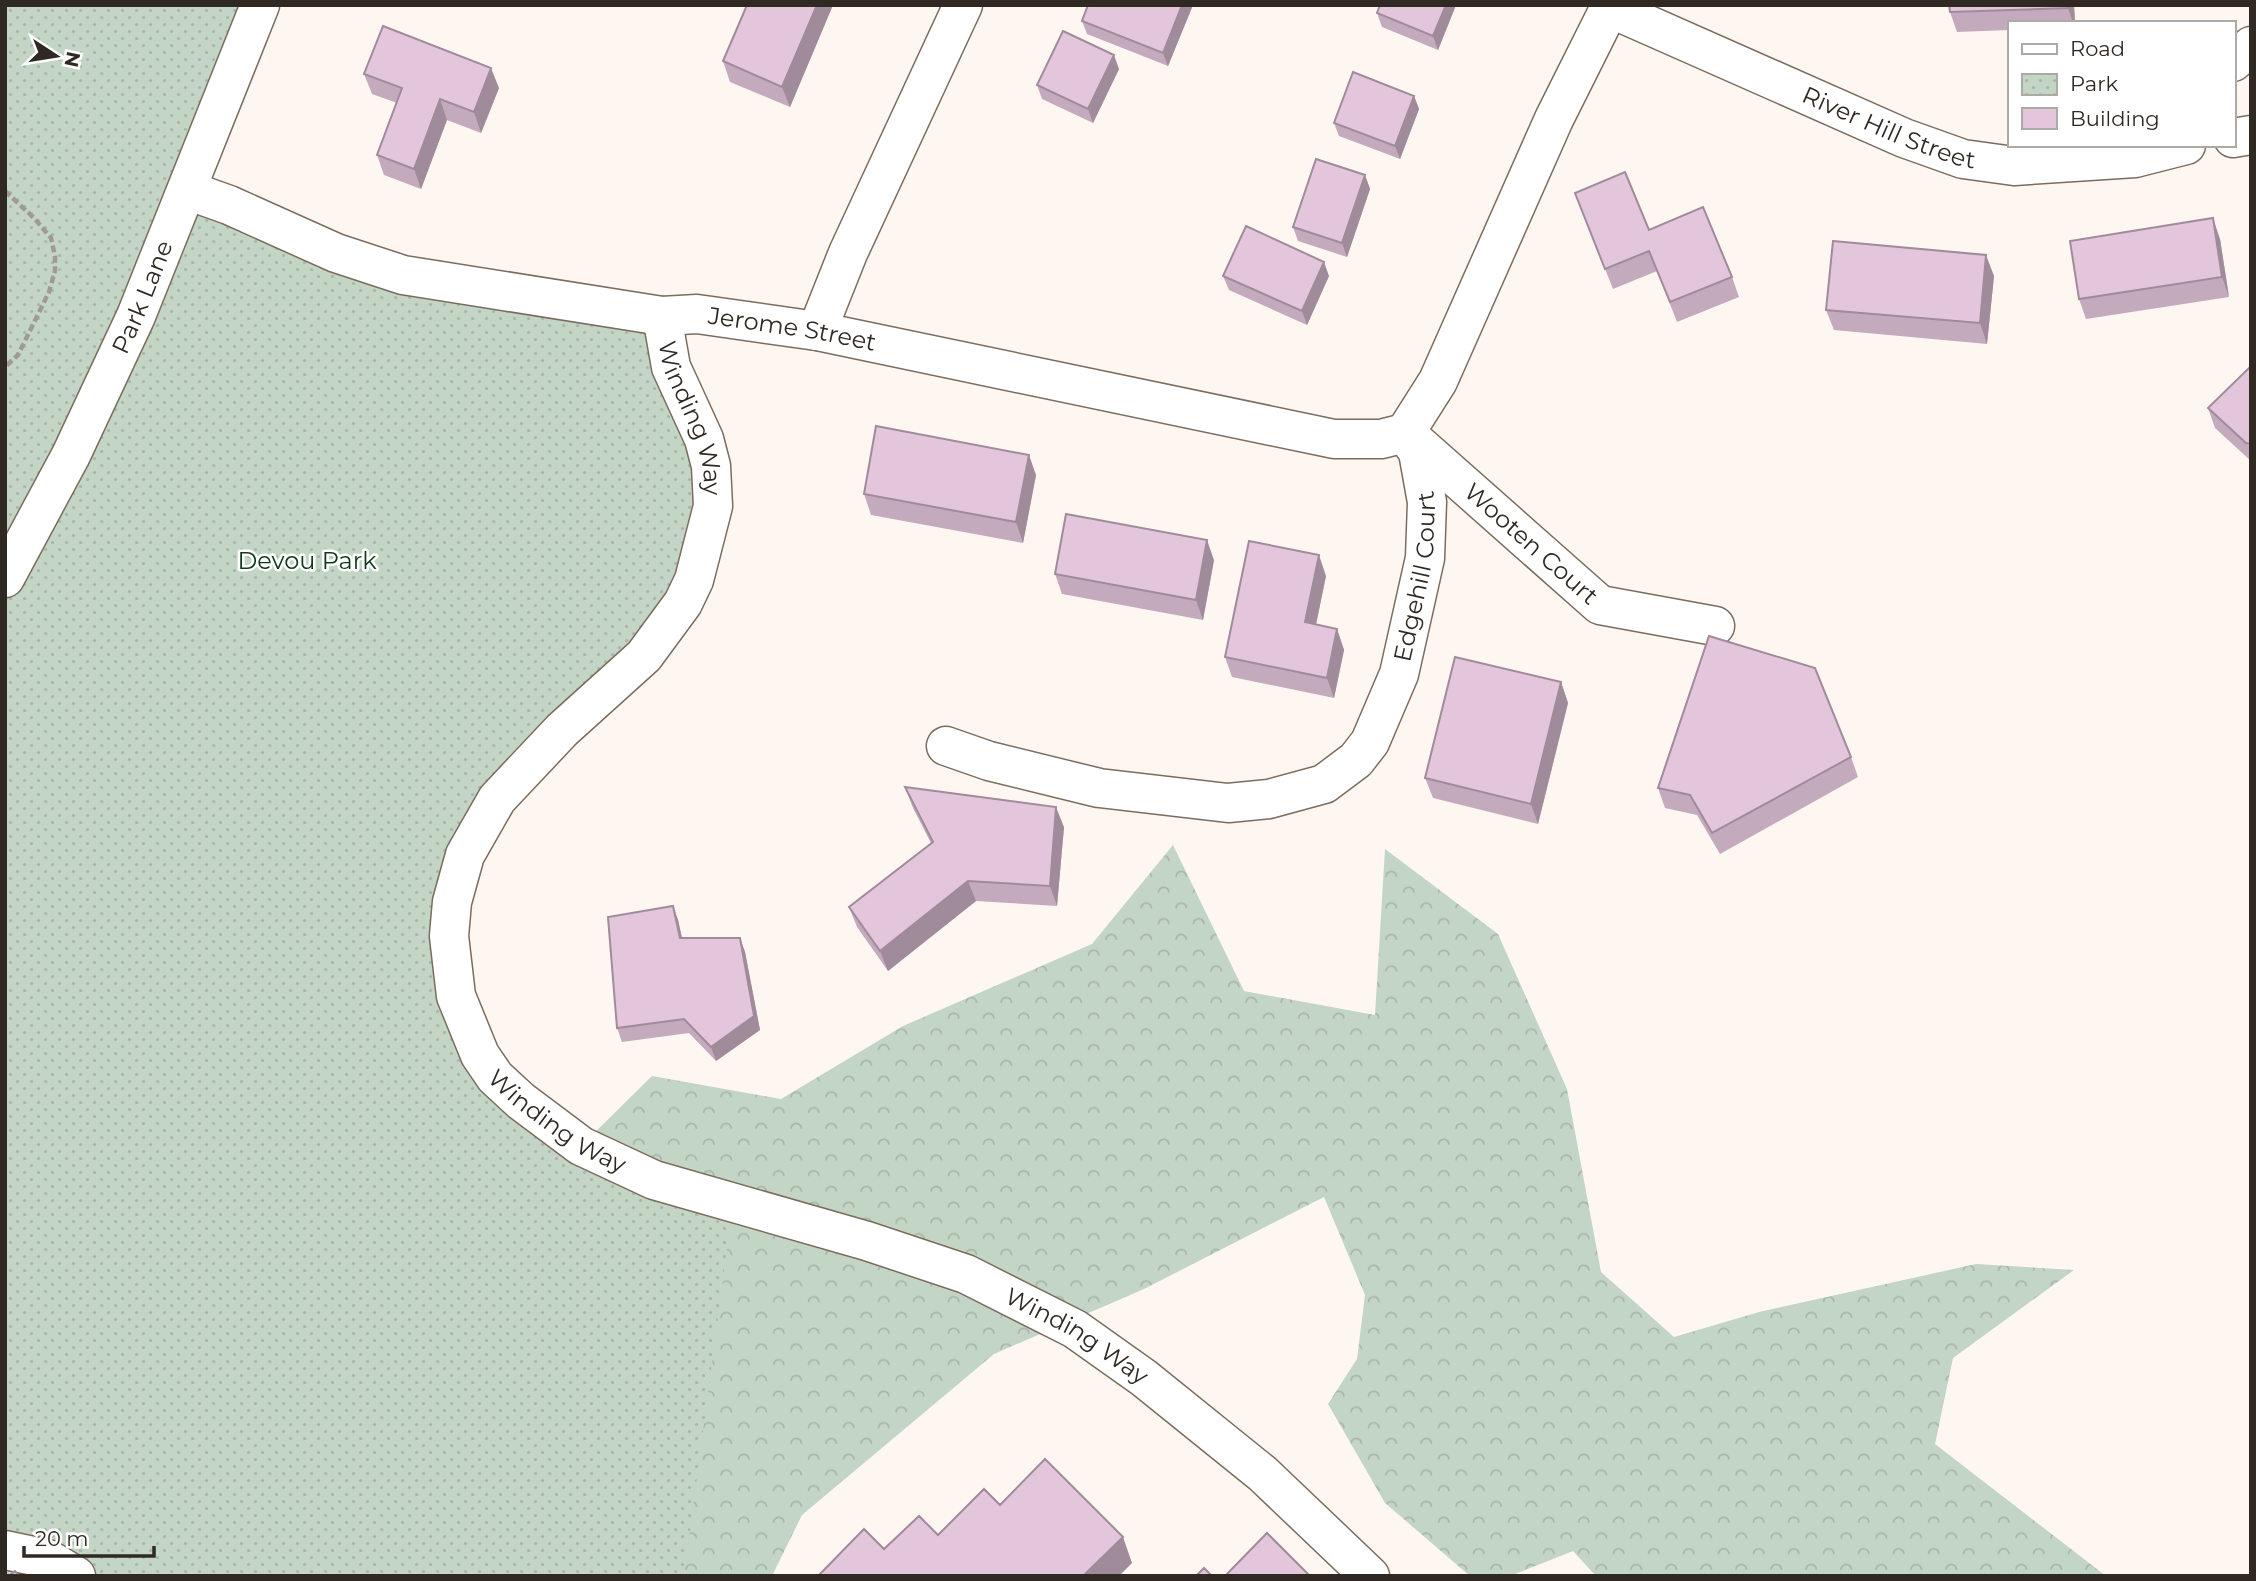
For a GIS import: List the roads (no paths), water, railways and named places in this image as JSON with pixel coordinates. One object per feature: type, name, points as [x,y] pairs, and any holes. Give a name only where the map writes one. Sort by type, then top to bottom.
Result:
[{"type":"street","name":"Park Lane","points":[[5,578],[71,455],[136,316],[260,5]]},
{"type":"street","points":[[817,331],[848,253],[963,5]]},
{"type":"street","points":[[1405,433],[1438,382],[1554,119],[1611,6]]},
{"type":"street","name":"River Hill Street","points":[[1611,6],[1904,138],[1963,159],[2014,166],[2135,158],[2178,147]]},
{"type":"street","points":[[2235,60],[2251,46]]},
{"type":"street","name":"Jerome Street","points":[[187,190],[229,205],[336,253],[403,275],[662,316],[697,314],[817,331],[1334,439],[1381,439],[1405,433]]},
{"type":"street","name":"Winding Way","points":[[662,316],[671,367],[704,439],[711,466],[713,506],[694,580],[683,603],[644,656],[562,730],[497,799],[465,855],[452,902],[449,936],[456,996],[480,1055],[495,1077],[520,1101],[581,1146],[654,1180],[867,1241],[966,1274],[1075,1329],[1144,1378],[1264,1475],[1370,1576]]},
{"type":"street","name":"Wooten Court","points":[[1405,433],[1601,605],[1715,626]]},
{"type":"street","name":"Edgehill Court","points":[[946,746],[989,761],[1099,788],[1228,803],[1269,799],[1324,784],[1356,760],[1370,742],[1399,674],[1424,558],[1427,502],[1418,452],[1405,433]]},
{"type":"street","points":[[5,1550],[48,1559],[76,1576]]},
{"type":"park label","name":"Devou Park","points":[[307,561]]}]
